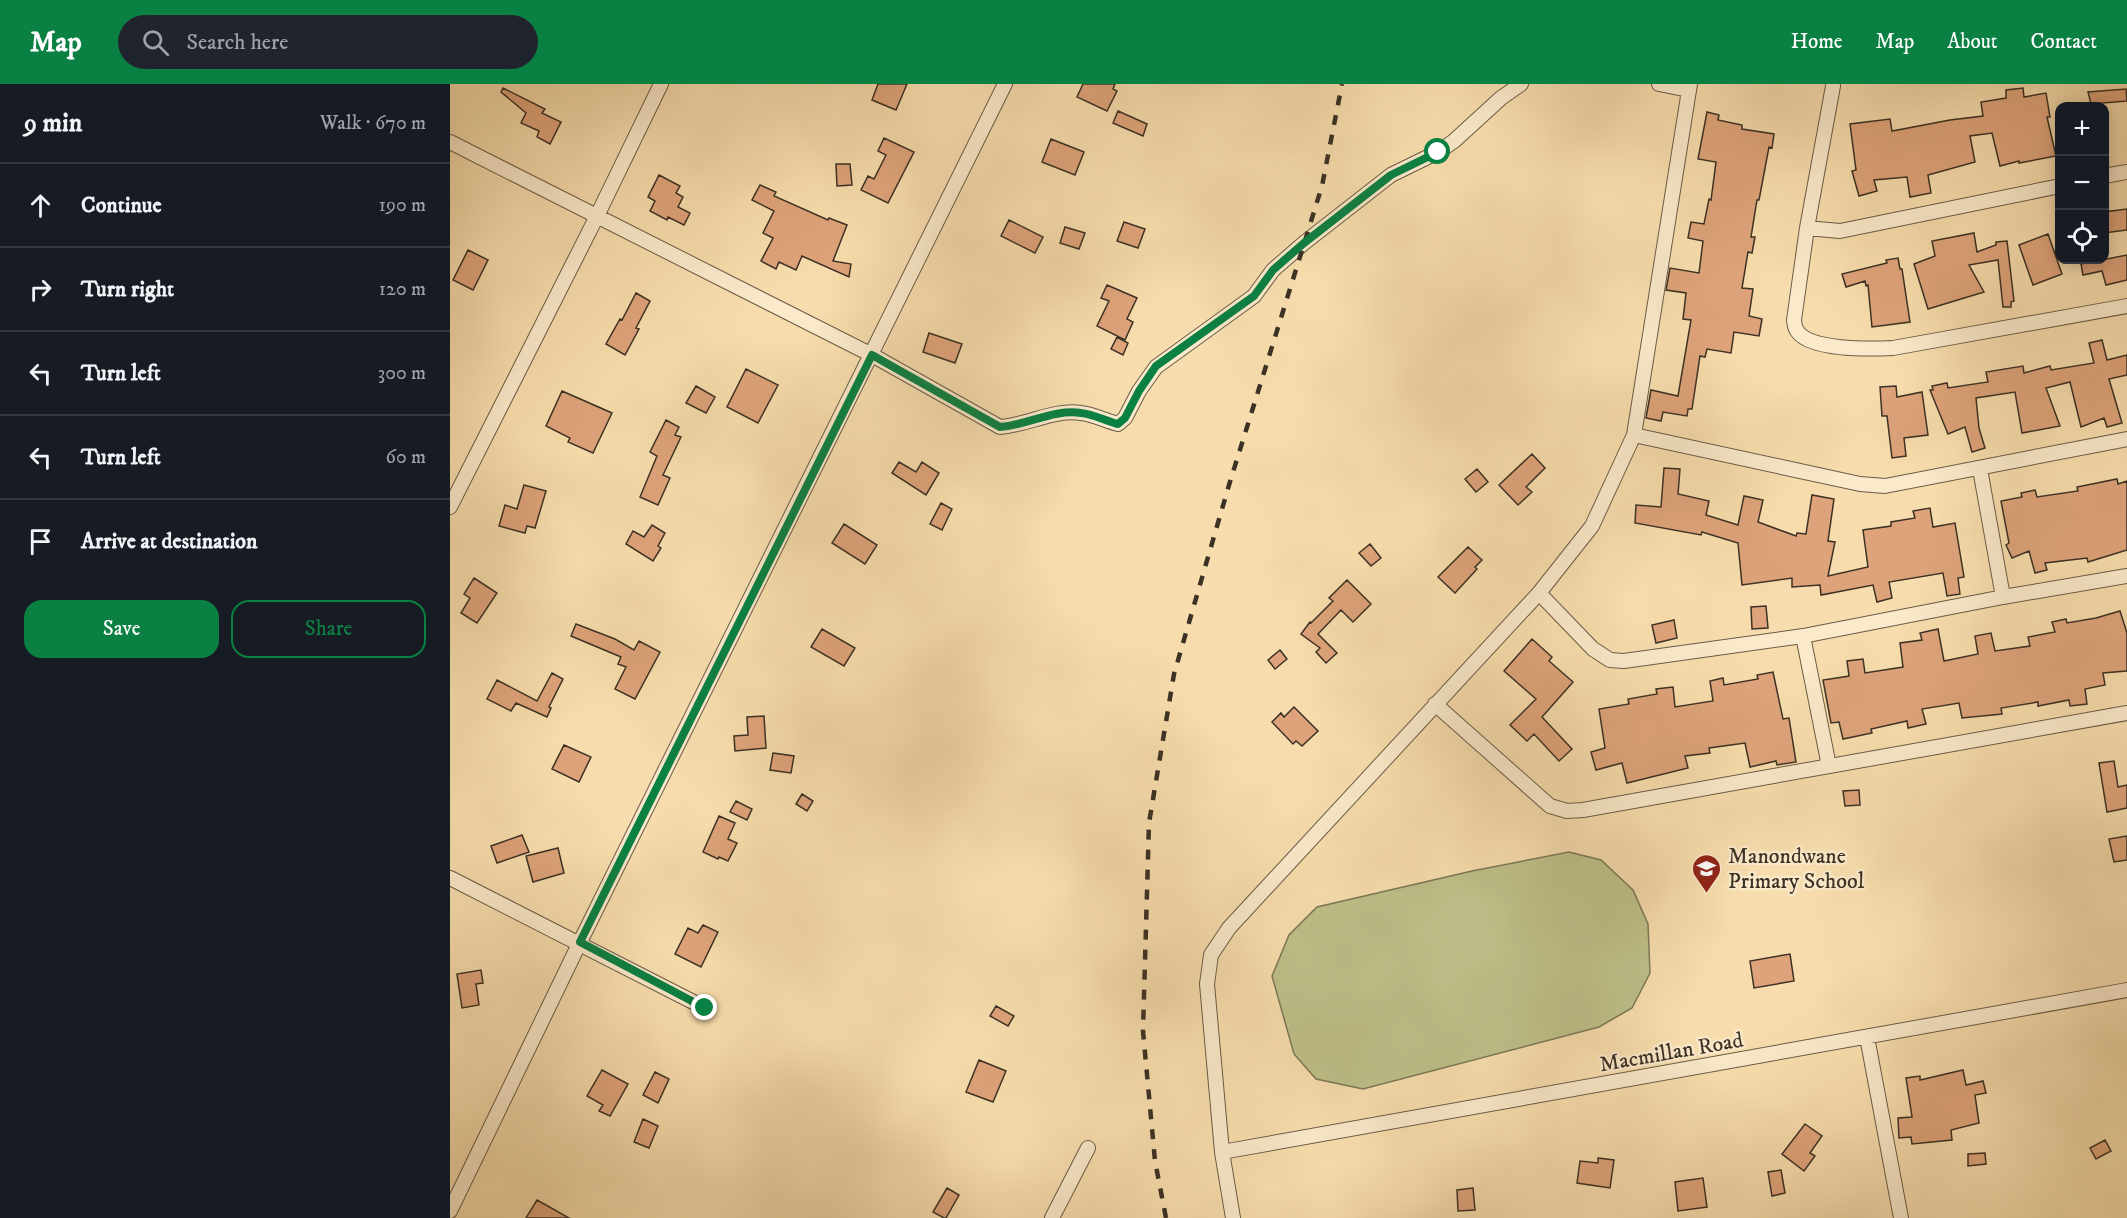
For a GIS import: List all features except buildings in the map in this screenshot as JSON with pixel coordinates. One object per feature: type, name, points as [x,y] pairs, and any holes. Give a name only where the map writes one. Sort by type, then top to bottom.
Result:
[{"type":"street","points":[[450,507],[661,84]]},
{"type":"street","points":[[450,1211],[580,942],[1005,84]]},
{"type":"street","points":[[450,142],[872,355],[1000,427],[1021,424],[1055,413],[1082,413],[1118,424],[1125,418],[1139,391],[1156,366],[1254,296],[1273,270],[1391,175],[1446,146],[1501,98],[1521,84]]},
{"type":"street","points":[[1233,1218],[1222,1152],[1207,984],[1211,955],[1229,928],[1539,593],[1592,526],[1634,435],[1690,87],[1659,84]]},
{"type":"street","points":[[1833,85],[1807,228],[1794,320],[1796,329],[1801,335],[1822,344],[1864,350],[1893,348],[2127,306]]},
{"type":"street","points":[[2109,175],[2127,172]]},
{"type":"street","points":[[1807,228],[1840,231],[2055,187]]},
{"type":"street","points":[[1634,435],[1860,484],[1885,486],[2127,439]]},
{"type":"street","points":[[1980,469],[2003,597]]},
{"type":"street","points":[[1539,593],[1593,649],[1610,660],[1624,661],[1803,636],[2003,597],[2127,576]]},
{"type":"street","points":[[1803,636],[1828,766]]},
{"type":"street","points":[[1435,704],[1550,806],[1567,811],[2127,713]]},
{"type":"street","points":[[450,878],[580,942],[705,1008]]},
{"type":"street","name":"Macmillan Road","points":[[1222,1152],[2127,990]]},
{"type":"street","points":[[1867,1037],[1901,1218]]},
{"type":"street","points":[[1052,1218],[1088,1148]]},
{"type":"green space","points":[[1569,852],[1601,860],[1633,890],[1648,924],[1650,973],[1632,1008],[1599,1027],[1363,1089],[1316,1079],[1294,1054],[1272,976],[1289,935],[1317,907],[1472,871]]},
{"type":"railway","points":[[1166,1218],[1155,1161],[1143,1031],[1149,823],[1174,674],[1229,485],[1322,186],[1342,84]]},
{"type":"place","name":"Manondwane Primary School","points":[[1707,894]]},
{"type":"route","points":[[705,1008],[580,942],[872,355],[1000,427],[1021,424],[1055,413],[1082,413],[1118,424],[1125,418],[1139,391],[1156,366],[1254,296],[1273,270],[1391,175],[1438,152]]}]
